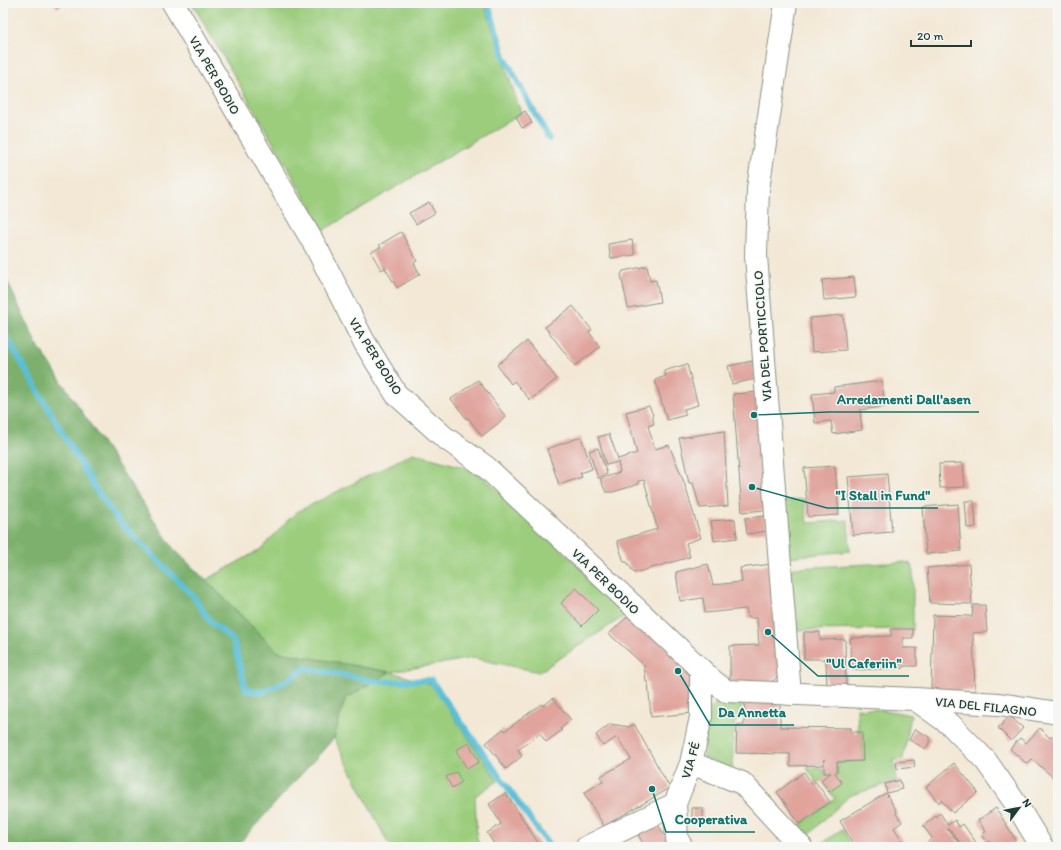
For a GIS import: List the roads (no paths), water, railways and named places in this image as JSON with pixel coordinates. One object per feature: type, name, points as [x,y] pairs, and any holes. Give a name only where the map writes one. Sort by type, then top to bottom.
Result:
[{"type":"street","name":"VIA PER BODIO","points":[[174,3],[316,247],[363,340],[396,394],[444,437],[486,466],[701,671],[726,691],[790,694]]},
{"type":"street","name":"VIA DEL PORTICCIOLO","points":[[786,3],[758,189],[756,256],[790,694]]},
{"type":"street","name":"VIA FÉ","points":[[682,847],[677,839],[675,804],[691,763],[701,717],[701,671]]},
{"type":"street","name":"VIA DEL FILAGNO","points":[[790,694],[999,704],[1058,714]]},
{"type":"street","points":[[915,699],[951,725],[986,761],[1016,804],[1042,847]]},
{"type":"street","points":[[691,763],[742,783],[801,847]]},
{"type":"street","points":[[587,847],[675,804]]},
{"type":"waterway","points":[[488,3],[504,56],[549,139]]},
{"type":"waterway","points":[[3,325],[6,336],[96,490],[118,520],[193,596],[210,621],[233,640],[246,690],[262,692],[285,682],[306,668],[379,682],[431,680],[550,847]]},
{"type":"place","name":"Arredamenti Dall'asen","points":[[754,415]]},
{"type":"place","name":"\"I Stall in Fund\"","points":[[752,487]]},
{"type":"place","name":"\"Ul Caferiin\"","points":[[768,632]]},
{"type":"place","name":"Da Annetta","points":[[678,671]]},
{"type":"place","name":"Cooperativa","points":[[652,789]]}]
